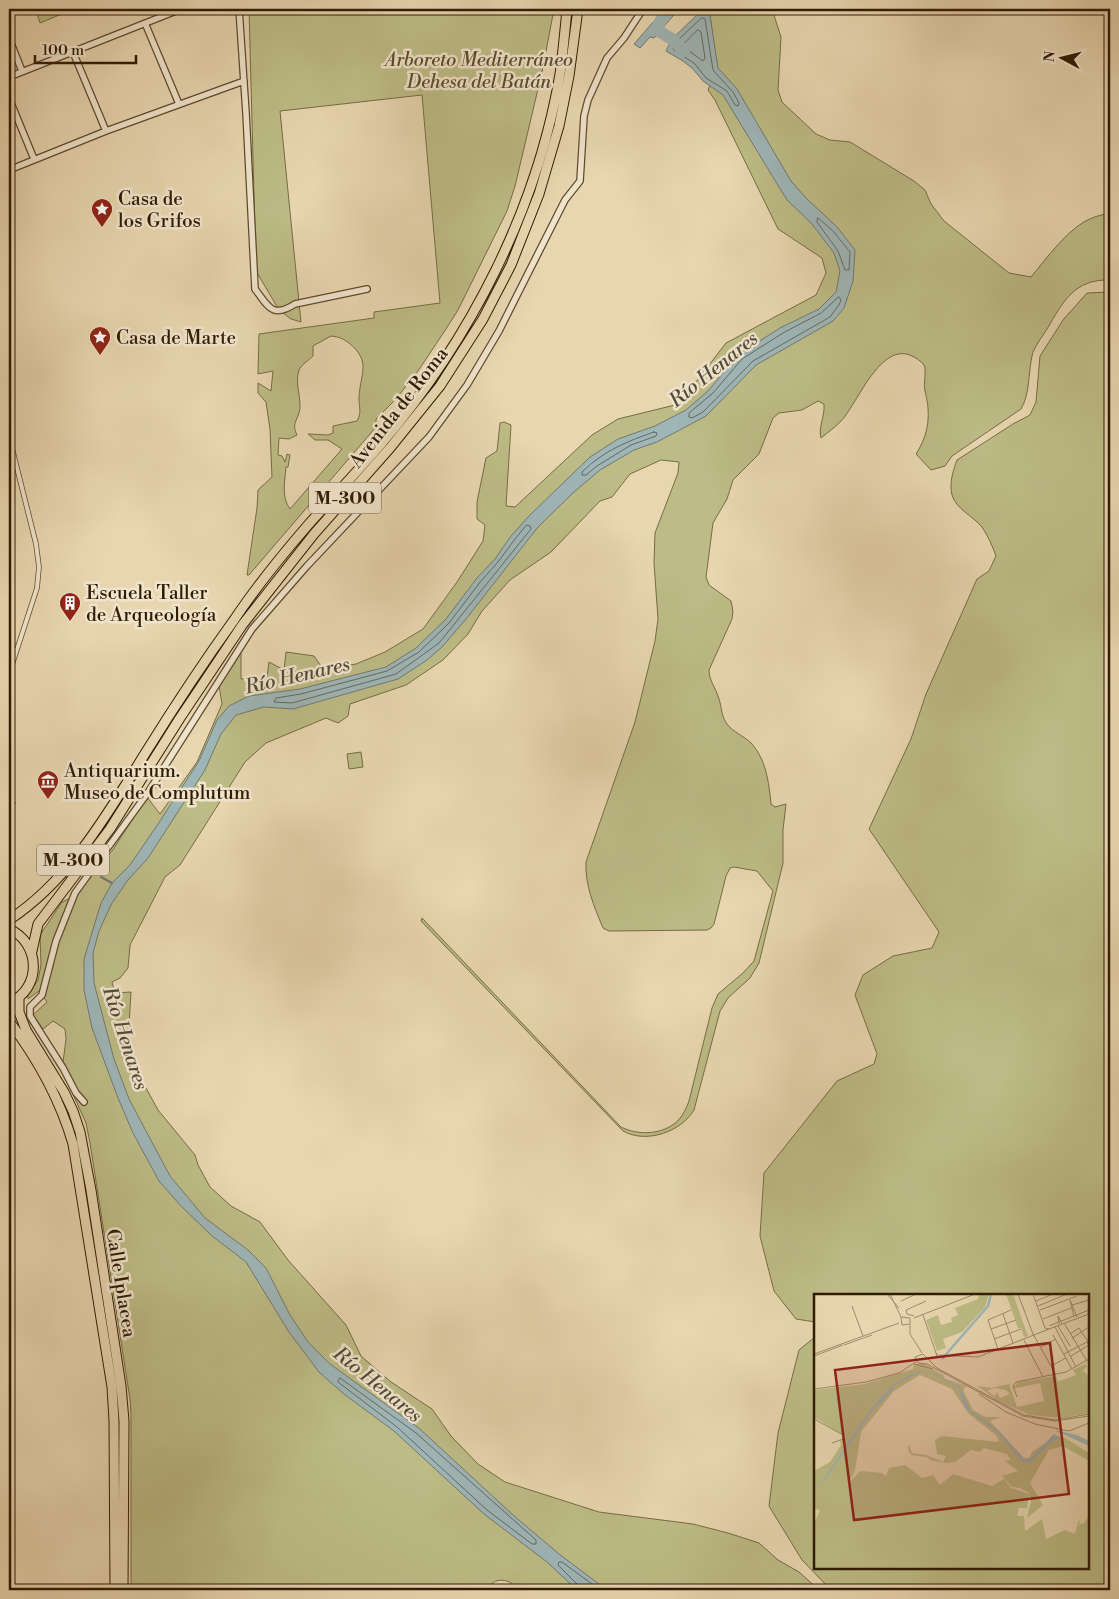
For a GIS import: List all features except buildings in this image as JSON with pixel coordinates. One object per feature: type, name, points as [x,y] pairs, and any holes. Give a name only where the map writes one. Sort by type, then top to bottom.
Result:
[{"type":"main road","name":"Avenida de Roma","points":[[9,920],[24,910],[46,890],[82,849],[102,822],[171,712],[234,619],[306,528],[388,436],[433,378],[473,314],[500,259],[529,192],[560,74],[567,9]]},
{"type":"main road","name":"Avenida de Roma","points":[[32,951],[38,924],[110,828],[242,624],[314,534],[390,448],[440,386],[483,318],[511,264],[539,194],[559,126],[570,76],[578,9]]},
{"type":"main road","points":[[9,929],[24,938],[32,951]]},
{"type":"main road","name":"M-300","points":[[9,1003],[28,988],[33,976],[32,951]]},
{"type":"main road","name":"Calle Iplacea","points":[[19,997],[20,1012],[26,1030],[64,1092],[73,1111],[86,1160],[121,1386],[124,1421],[123,1590]]},
{"type":"main road","name":"Calle Iplacea","points":[[9,1021],[21,1037],[53,1090],[64,1115],[73,1144],[112,1387],[115,1590]]},
{"type":"street","points":[[9,77],[145,23],[164,12],[181,9]]},
{"type":"street","points":[[239,9],[254,288],[264,302],[277,312],[285,311],[295,304],[367,289]]},
{"type":"street","points":[[84,1102],[76,1093],[63,1068],[30,1016],[30,1007],[42,995],[56,941],[75,893],[149,791],[252,629],[307,566],[429,438],[467,385],[499,331],[565,200],[580,181],[584,116],[588,100],[607,58],[624,38],[643,9]]},
{"type":"street","points":[[145,23],[179,104]]},
{"type":"street","points":[[9,38],[22,71]]},
{"type":"street","points":[[72,52],[106,131]]},
{"type":"street","points":[[9,170],[106,131],[244,81]]},
{"type":"street","points":[[9,98],[34,159]]},
{"type":"street","points":[[9,674],[37,588],[39,567],[36,544],[13,452]]},
{"type":"green space","points":[[42,9],[62,9],[64,13],[40,23],[36,11]]},
{"type":"green space","name":"Arboreto Mediterráneo Dehesa del Batán","points":[[249,9],[554,9],[542,72],[515,186],[507,211],[458,310],[418,371],[395,400],[376,419],[376,427],[249,575],[247,575],[258,490],[272,477],[270,429],[266,402],[258,393],[258,383],[271,391],[273,371],[258,374],[259,334],[374,318],[374,312],[440,303],[422,95],[280,111],[301,322],[291,319],[279,310],[256,271]],"holes":[[[331,336],[349,343],[363,362],[359,415],[357,421],[333,426],[333,433],[328,435],[308,434],[315,440],[328,440],[342,449],[290,509],[285,499],[284,489],[286,467],[288,467],[290,455],[287,454],[285,462],[282,456],[278,455],[279,438],[289,439],[297,435],[295,426],[300,408],[297,381],[299,370],[313,356],[313,346]]]},
{"type":"green space","points":[[709,9],[772,9],[781,37],[778,90],[782,102],[816,134],[830,140],[850,142],[914,181],[925,190],[931,204],[944,221],[1009,273],[1031,277],[1056,247],[1077,227],[1090,219],[1110,213],[1110,280],[1087,283],[1078,288],[1064,301],[1034,349],[1026,397],[1021,409],[952,456],[945,466],[931,470],[916,454],[924,439],[928,424],[925,368],[923,364],[912,356],[901,354],[890,357],[880,365],[842,420],[821,438],[820,430],[824,404],[818,401],[802,410],[779,413],[773,418],[759,454],[733,480],[727,499],[713,523],[706,577],[709,585],[731,601],[733,611],[732,619],[709,670],[709,674],[718,695],[725,721],[732,729],[751,743],[760,756],[768,780],[771,804],[775,807],[786,804],[783,830],[783,863],[759,963],[750,978],[728,998],[720,1011],[694,1110],[681,1124],[662,1134],[642,1136],[632,1135],[623,1131],[421,921],[422,918],[621,1127],[627,1130],[648,1133],[668,1128],[677,1122],[689,1101],[712,1008],[718,994],[754,961],[773,891],[757,871],[734,867],[730,868],[726,876],[714,924],[711,928],[707,930],[609,931],[603,928],[593,904],[587,879],[586,862],[635,722],[655,641],[658,619],[654,563],[655,533],[678,473],[679,462],[661,460],[630,474],[612,497],[600,501],[551,552],[510,580],[482,611],[468,634],[443,660],[406,685],[350,704],[348,716],[338,723],[326,718],[266,743],[245,762],[180,865],[165,877],[130,945],[128,968],[120,978],[112,982],[115,993],[131,992],[128,1043],[134,1066],[158,1110],[195,1155],[198,1165],[210,1187],[231,1206],[260,1222],[288,1260],[346,1325],[361,1356],[391,1382],[432,1409],[451,1436],[478,1464],[505,1482],[599,1512],[693,1524],[759,1543],[778,1560],[799,1572],[819,1590],[519,1590],[511,1583],[502,1580],[494,1582],[486,1590],[131,1590],[130,1399],[86,1123],[62,1070],[66,1039],[65,1029],[53,1021],[43,1029],[33,1015],[47,1002],[39,991],[28,999],[28,995],[38,980],[41,965],[40,935],[62,902],[77,895],[97,867],[112,851],[147,797],[160,814],[197,762],[222,704],[219,685],[241,649],[241,679],[267,677],[269,662],[284,670],[286,652],[314,656],[323,669],[356,664],[385,652],[423,629],[457,582],[483,541],[485,525],[477,519],[477,502],[486,458],[497,451],[500,423],[504,422],[511,425],[506,506],[515,507],[592,435],[618,419],[679,404],[726,343],[816,295],[826,273],[822,258],[778,229],[715,100],[708,90],[717,68]]},
{"type":"green space","points":[[1110,292],[1110,1590],[831,1590],[802,1560],[769,1506],[778,1433],[799,1350],[814,1338],[814,1569],[1089,1569],[1089,1294],[814,1294],[814,1322],[796,1319],[774,1291],[760,1236],[764,1173],[837,1081],[874,1064],[877,1054],[855,995],[863,975],[893,956],[932,948],[939,932],[869,829],[911,739],[926,694],[977,579],[989,571],[996,556],[982,527],[954,500],[951,482],[957,460],[1030,415],[1036,402],[1040,356],[1063,320],[1087,293]]},
{"type":"green space","points":[[361,752],[363,767],[349,769],[347,754]]},
{"type":"water","points":[[661,9],[679,9],[654,38],[650,37],[640,48],[634,44],[660,14]]},
{"type":"water","points":[[703,9],[709,9],[718,68],[737,89],[791,181],[837,227],[855,250],[853,281],[844,308],[833,321],[756,365],[706,416],[657,442],[634,450],[600,470],[538,527],[466,619],[442,647],[427,660],[398,679],[293,709],[264,707],[236,715],[221,734],[205,770],[148,858],[128,880],[112,903],[99,931],[93,953],[94,983],[114,1059],[129,1099],[170,1176],[205,1218],[248,1250],[266,1268],[290,1315],[308,1342],[330,1364],[420,1429],[513,1515],[559,1554],[607,1590],[577,1590],[547,1562],[484,1514],[394,1431],[344,1394],[319,1372],[289,1332],[246,1262],[211,1235],[180,1205],[159,1181],[133,1133],[92,1028],[84,990],[84,959],[101,903],[112,883],[130,865],[158,824],[199,761],[217,720],[229,706],[249,696],[300,689],[386,667],[416,648],[446,619],[477,578],[495,559],[511,536],[529,516],[590,457],[618,439],[655,426],[686,410],[709,390],[738,355],[780,328],[819,309],[836,292],[840,271],[834,253],[812,224],[787,200],[723,95],[703,81],[683,61],[666,51],[672,39]]},
{"type":"waterway","name":"Río Henares","points":[[668,9],[658,25],[660,32],[672,39],[684,51]]},
{"type":"waterway","points":[[9,799],[15,803]]},
{"type":"waterway","points":[[101,877],[112,883]]},
{"type":"place","name":"Casa de los Grifos","points":[[102,228]]},
{"type":"place","name":"Casa de Marte","points":[[100,356]]},
{"type":"place","name":"Escuela Taller de Arqueología","points":[[70,622]]},
{"type":"place","name":"Antiquarium. Museo de Complutum","points":[[48,800]]}]
